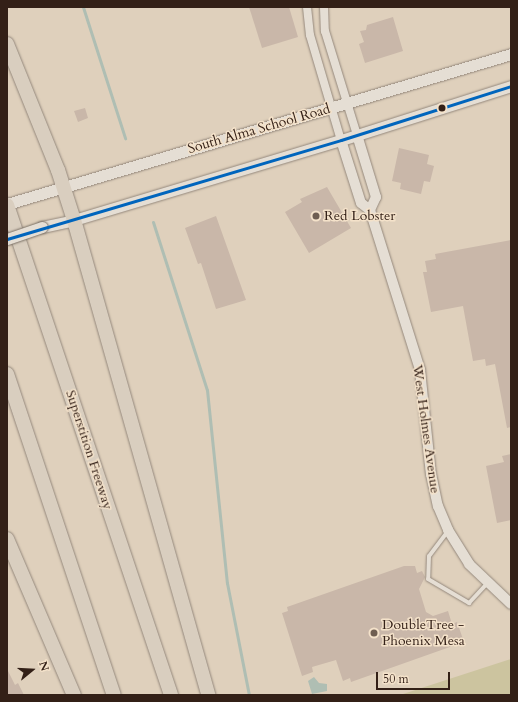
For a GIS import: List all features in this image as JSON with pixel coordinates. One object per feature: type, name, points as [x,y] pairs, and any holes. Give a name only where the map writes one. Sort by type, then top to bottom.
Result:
[{"type":"highway","points":[[7,44],[74,220],[208,695]]},
{"type":"highway","name":"Superstition Freeway","points":[[7,204],[170,695]]},
{"type":"highway","points":[[7,374],[114,695]]},
{"type":"highway","points":[[7,539],[74,695]]},
{"type":"main road","name":"South Alma School Road","points":[[7,204],[511,54]]},
{"type":"main road","points":[[7,239],[42,227],[74,220],[341,140],[511,86]]},
{"type":"street","name":"West Holmes Avenue","points":[[307,7],[310,35],[331,108],[361,203],[370,210],[420,370],[431,474],[438,506],[448,530],[469,564],[487,584],[511,604]]},
{"type":"street","name":"West Holmes Avenue","points":[[324,7],[325,31],[376,198],[370,210]]},
{"type":"lane","points":[[448,530],[429,556],[428,579],[469,603],[487,584]]},
{"type":"shaded area","points":[[511,659],[511,695],[400,695]]},
{"type":"shaded area","points":[[314,677],[319,683],[327,684],[327,691],[312,694],[308,681]]},
{"type":"building","points":[[249,7],[289,7],[298,37],[262,48]]},
{"type":"building","points":[[393,17],[403,51],[365,63],[359,44],[364,42],[360,31],[366,30],[367,25]]},
{"type":"building","points":[[85,108],[88,118],[78,122],[74,111]]},
{"type":"building","points":[[399,148],[429,155],[427,164],[434,166],[430,182],[424,181],[421,194],[400,189],[401,183],[392,181]]},
{"type":"building","name":"Red Lobster","points":[[327,187],[351,228],[309,253],[285,212],[302,202],[300,199]]},
{"type":"building","points":[[216,216],[246,300],[216,309],[201,263],[198,264],[185,228]]},
{"type":"building","points":[[511,240],[511,427],[507,428],[495,364],[486,366],[485,359],[473,361],[463,306],[431,312],[423,272],[427,272],[425,261],[436,259],[435,254]]},
{"type":"building","points":[[511,454],[511,520],[497,523],[486,466],[504,462],[502,456]]},
{"type":"building","name":"DoubleTree - Phoenix Mesa","points":[[404,566],[415,566],[417,573],[422,571],[425,577],[419,589],[426,612],[433,616],[448,611],[452,624],[457,622],[464,642],[351,682],[350,678],[343,681],[336,660],[312,667],[313,672],[302,676],[282,613],[288,611],[287,607]]},
{"type":"building","points":[[7,669],[15,685],[18,683],[24,695],[7,695]]},
{"type":"waterway","points":[[83,7],[125,138]]},
{"type":"waterway","points":[[153,222],[207,390],[227,583],[249,695]]},
{"type":"transit line","points":[[7,239],[341,140],[511,86]]},
{"type":"place","name":"Red Lobster","points":[[316,216]]},
{"type":"place","name":"DoubleTree - Phoenix Mesa","points":[[374,633]]}]
